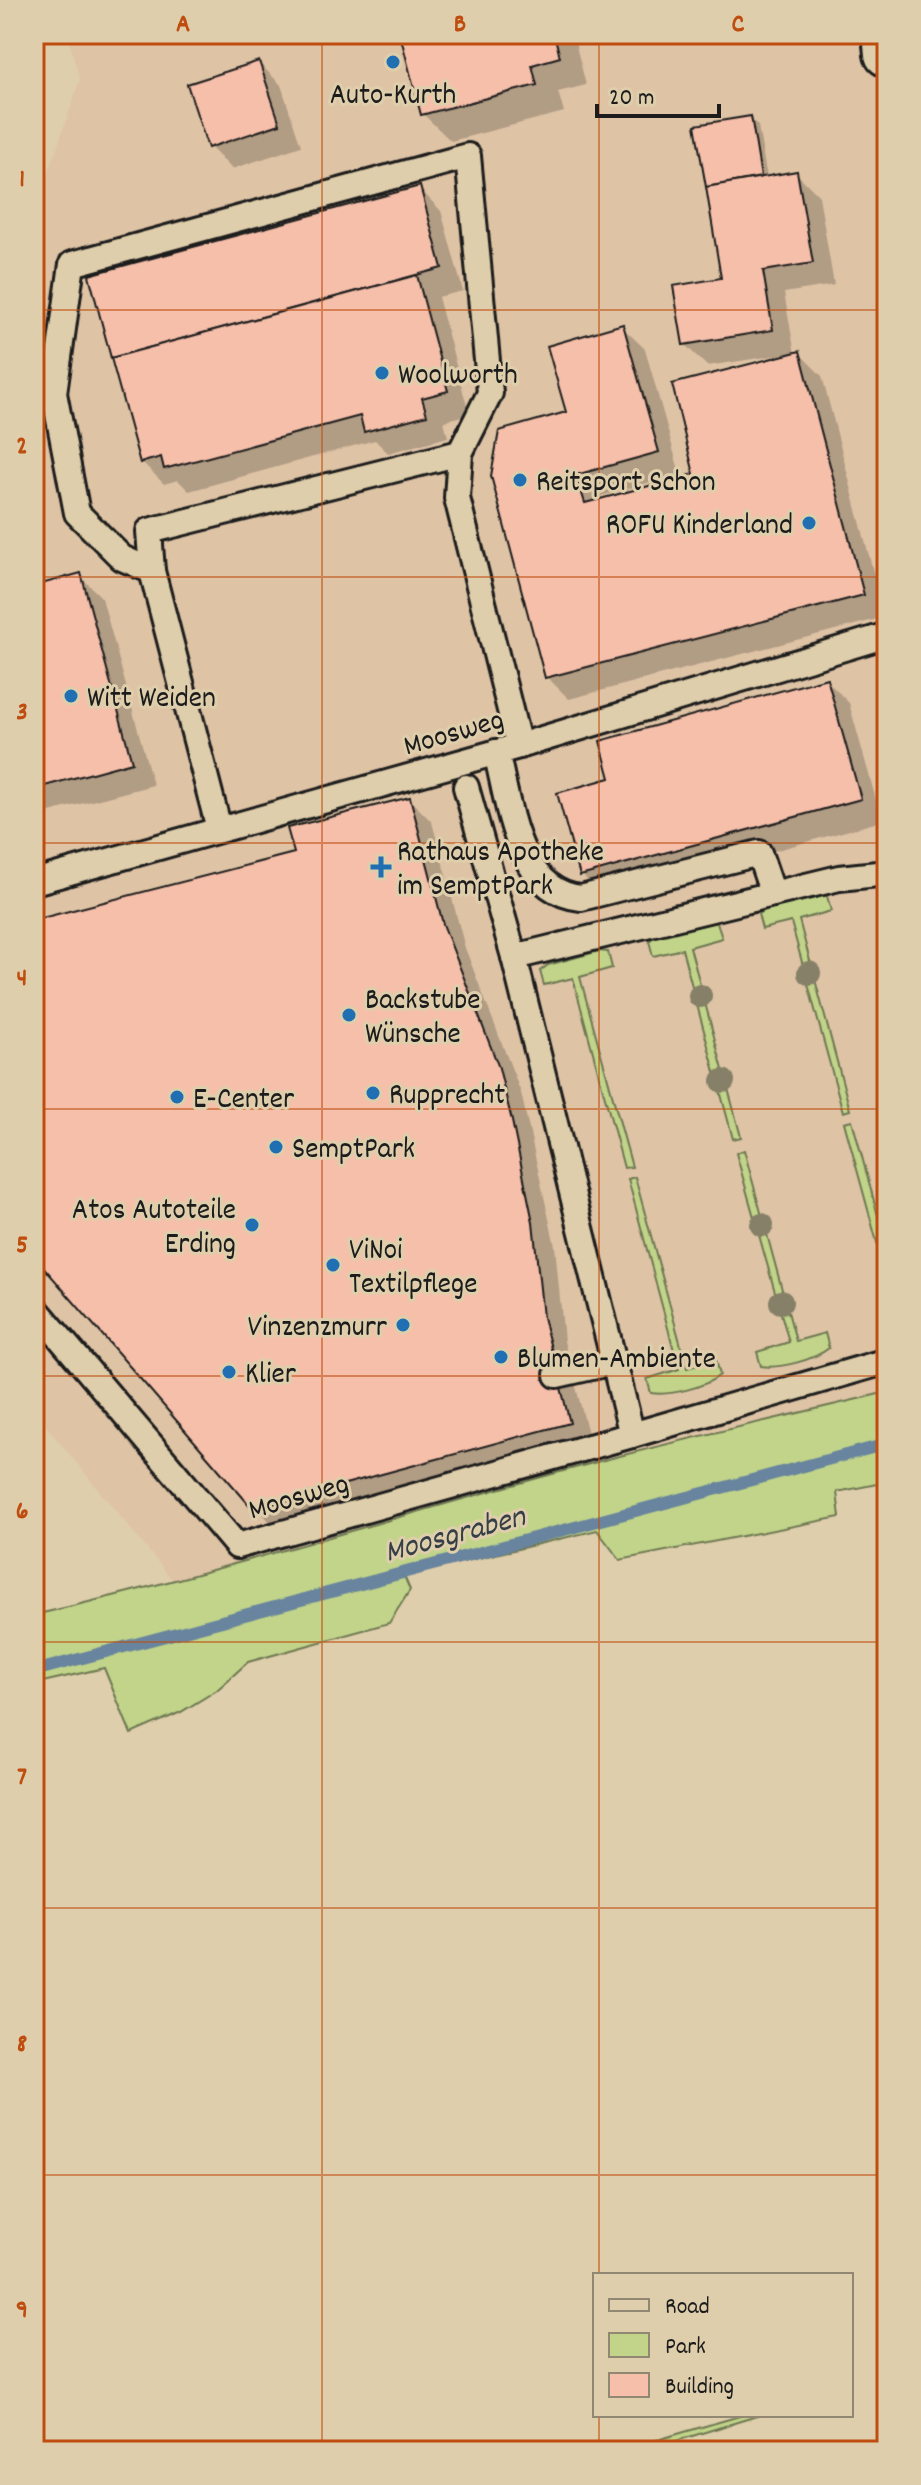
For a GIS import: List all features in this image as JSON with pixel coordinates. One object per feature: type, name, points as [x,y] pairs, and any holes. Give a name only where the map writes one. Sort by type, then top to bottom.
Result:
[{"type":"street","points":[[885,34],[887,54]]},
{"type":"lane","points":[[152,571],[122,558],[77,513],[54,393],[72,264],[468,156],[490,393],[460,453],[457,498],[529,867],[546,885],[565,896],[581,898],[759,853],[773,894]]},
{"type":"lane","points":[[219,829],[152,571],[149,531],[460,453]]},
{"type":"lane","name":"Moosweg","points":[[34,882],[507,749],[887,635]]},
{"type":"lane","points":[[466,787],[514,957],[632,1435],[887,1361]]},
{"type":"lane","points":[[514,957],[839,878],[887,873]]},
{"type":"lane","name":"Moosweg","points":[[34,1307],[237,1546],[632,1435]]},
{"type":"lane","points":[[557,1375],[614,1362]]},
{"type":"shaded area","points":[[67,34],[887,34],[887,1450],[175,1583],[34,1411],[34,214],[80,80]]},
{"type":"green space","points":[[818,895],[827,896],[831,911],[799,920],[850,1110],[843,1112],[791,922],[762,929],[758,914]]},
{"type":"green space","points":[[708,922],[717,923],[722,938],[690,947],[741,1137],[733,1139],[682,949],[653,956],[649,941],[657,935]]},
{"type":"green space","points":[[599,951],[608,952],[612,968],[580,977],[632,1167],[624,1168],[573,978],[544,985],[540,971],[548,965]]},
{"type":"green space","points":[[852,1120],[887,1249],[887,1279],[844,1122]]},
{"type":"green space","points":[[744,1150],[796,1341],[825,1333],[829,1348],[806,1360],[787,1365],[761,1366],[757,1352],[789,1342],[736,1153]]},
{"type":"green space","points":[[635,1177],[687,1368],[716,1360],[720,1375],[697,1387],[678,1392],[651,1393],[647,1379],[679,1369],[628,1179]]},
{"type":"green space","points":[[887,1392],[887,1482],[837,1492],[840,1517],[620,1560],[597,1530],[404,1576],[410,1590],[389,1623],[248,1662],[217,1690],[181,1712],[131,1734],[104,1668],[34,1684],[34,1615],[244,1561],[593,1463]]},
{"type":"green space","points":[[736,2417],[754,2417],[644,2451],[619,2451]]},
{"type":"building","points":[[400,34],[554,34],[560,57],[532,65],[537,85],[421,115]]},
{"type":"building","points":[[259,61],[280,124],[208,148],[187,84]]},
{"type":"building","points":[[751,116],[761,177],[706,187],[695,125]]},
{"type":"building","points":[[797,171],[813,263],[763,271],[773,330],[683,345],[673,286],[721,278],[706,187]]},
{"type":"building","points":[[420,186],[442,268],[111,358],[89,275]]},
{"type":"building","points":[[417,275],[448,391],[422,398],[427,415],[364,432],[360,416],[164,469],[161,457],[140,463],[111,358]]},
{"type":"building","points":[[623,324],[659,452],[576,475],[585,503],[694,474],[672,384],[800,351],[864,595],[545,678],[491,476],[499,431],[566,412],[547,346]]},
{"type":"building","points":[[81,573],[132,762],[34,789],[34,586]]},
{"type":"building","points":[[827,678],[861,799],[580,876],[557,793],[610,778],[600,741]]},
{"type":"building","name":"SemptPark","points":[[410,797],[443,924],[499,1068],[533,1222],[543,1317],[570,1423],[253,1509],[34,1256],[34,920],[294,853],[287,828]]},
{"type":"waterway","name":"Moosgraben","points":[[34,1671],[887,1444]]},
{"type":"place","name":"Auto-Kurth","points":[[393,62]]},
{"type":"place","name":"Woolworth","points":[[382,373]]},
{"type":"place","name":"Reitsport Schon","points":[[520,480]]},
{"type":"place","name":"ROFU Kinderland","points":[[809,523]]},
{"type":"place","name":"Witt Weiden","points":[[71,696]]},
{"type":"place","name":"Rathaus Apotheke im SemptPark","points":[[381,867]]},
{"type":"place","name":"Backstube Wünsche","points":[[349,1015]]},
{"type":"place","name":"Rupprecht","points":[[373,1093]]},
{"type":"place","name":"E-Center","points":[[177,1097]]},
{"type":"place","name":"SemptPark","points":[[276,1147]]},
{"type":"place","name":"Atos Autoteile Erding","points":[[252,1225]]},
{"type":"place","name":"ViNoi Textilpflege","points":[[333,1265]]},
{"type":"place","name":"Vinzenzmurr","points":[[403,1325]]},
{"type":"place","name":"Blumen-Ambiente","points":[[501,1357]]},
{"type":"place","name":"Klier","points":[[229,1372]]}]
